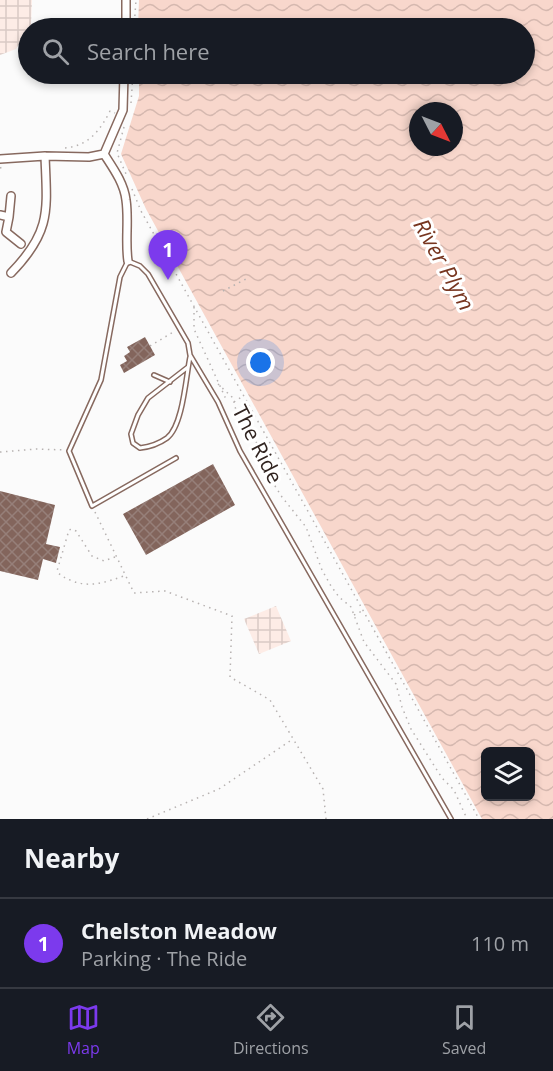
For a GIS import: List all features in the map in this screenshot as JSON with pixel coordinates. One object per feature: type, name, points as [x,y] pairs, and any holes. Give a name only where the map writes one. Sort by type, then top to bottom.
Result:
[{"type":"street","points":[[126,0],[126,18]]},
{"type":"street","points":[[104,154],[121,115],[124,84]]},
{"type":"street","points":[[0,159],[45,156],[89,157],[104,154]]},
{"type":"street","points":[[104,154],[118,177],[126,200],[128,261]]},
{"type":"street","points":[[11,273],[37,242],[44,227],[47,207],[45,156]]},
{"type":"street","points":[[11,196],[6,232],[21,244]]},
{"type":"street","points":[[0,215],[9,217]]},
{"type":"lane","name":"The Ride","points":[[128,261],[140,266],[148,274],[188,343],[190,355],[218,402],[240,451],[451,819]]},
{"type":"lane","points":[[128,261],[120,277],[101,380],[69,451],[92,506],[176,458]]},
{"type":"lane","points":[[188,368],[148,398],[131,434],[133,443],[141,448],[148,447],[168,437],[175,427],[187,380],[190,355]]},
{"type":"lane","points":[[154,375],[170,382]]},
{"type":"path","points":[[134,18],[135,0]]},
{"type":"path","points":[[130,109],[132,84]]},
{"type":"path","points":[[63,148],[75,147],[94,137],[110,111],[121,115]]},
{"type":"path","points":[[125,126],[117,153],[141,211],[479,819]]},
{"type":"path","points":[[223,291],[248,278]]},
{"type":"path","points":[[194,306],[194,329],[225,397],[218,402]]},
{"type":"path","points":[[150,346],[179,328]]},
{"type":"path","points":[[218,384],[234,402],[239,423],[246,434],[257,443],[270,478],[306,527],[322,570],[339,597],[351,607],[364,642],[396,684],[411,729],[421,747],[457,797],[467,819]]},
{"type":"path","points":[[234,402],[244,396]]},
{"type":"path","points":[[0,452],[37,449],[69,451]]},
{"type":"path","points":[[92,506],[134,593],[165,591],[232,616],[230,677],[270,700],[323,789],[326,819]]},
{"type":"path","points":[[115,557],[104,561],[92,556],[76,531],[72,529],[69,530],[57,570],[64,578],[84,585],[95,585],[125,576]]},
{"type":"path","points":[[354,615],[363,610]]},
{"type":"path","points":[[396,684],[402,680]]},
{"type":"path","points":[[147,819],[219,789],[293,739]]},
{"type":"path","points":[[457,797],[465,793]]},
{"type":"shaded area","points":[[0,0],[32,0],[31,18],[18,18],[18,46],[16,49],[0,55]]},
{"type":"shaded area","points":[[276,606],[291,641],[259,654],[244,619]]},
{"type":"water","name":"River Plym","points":[[139,0],[553,0],[553,819],[482,819],[146,209],[121,154],[139,96],[139,84],[535,84],[535,18],[138,18]]},
{"type":"building","points":[[145,337],[155,355],[124,373],[120,365],[127,361],[124,356],[130,352],[127,347]]},
{"type":"building","points":[[213,464],[235,505],[146,555],[123,514]]},
{"type":"building","points":[[0,491],[55,505],[46,544],[60,547],[56,563],[43,559],[38,580],[0,571]]},
{"type":"place","name":"Chelston Meadow","points":[[168,280]]}]
